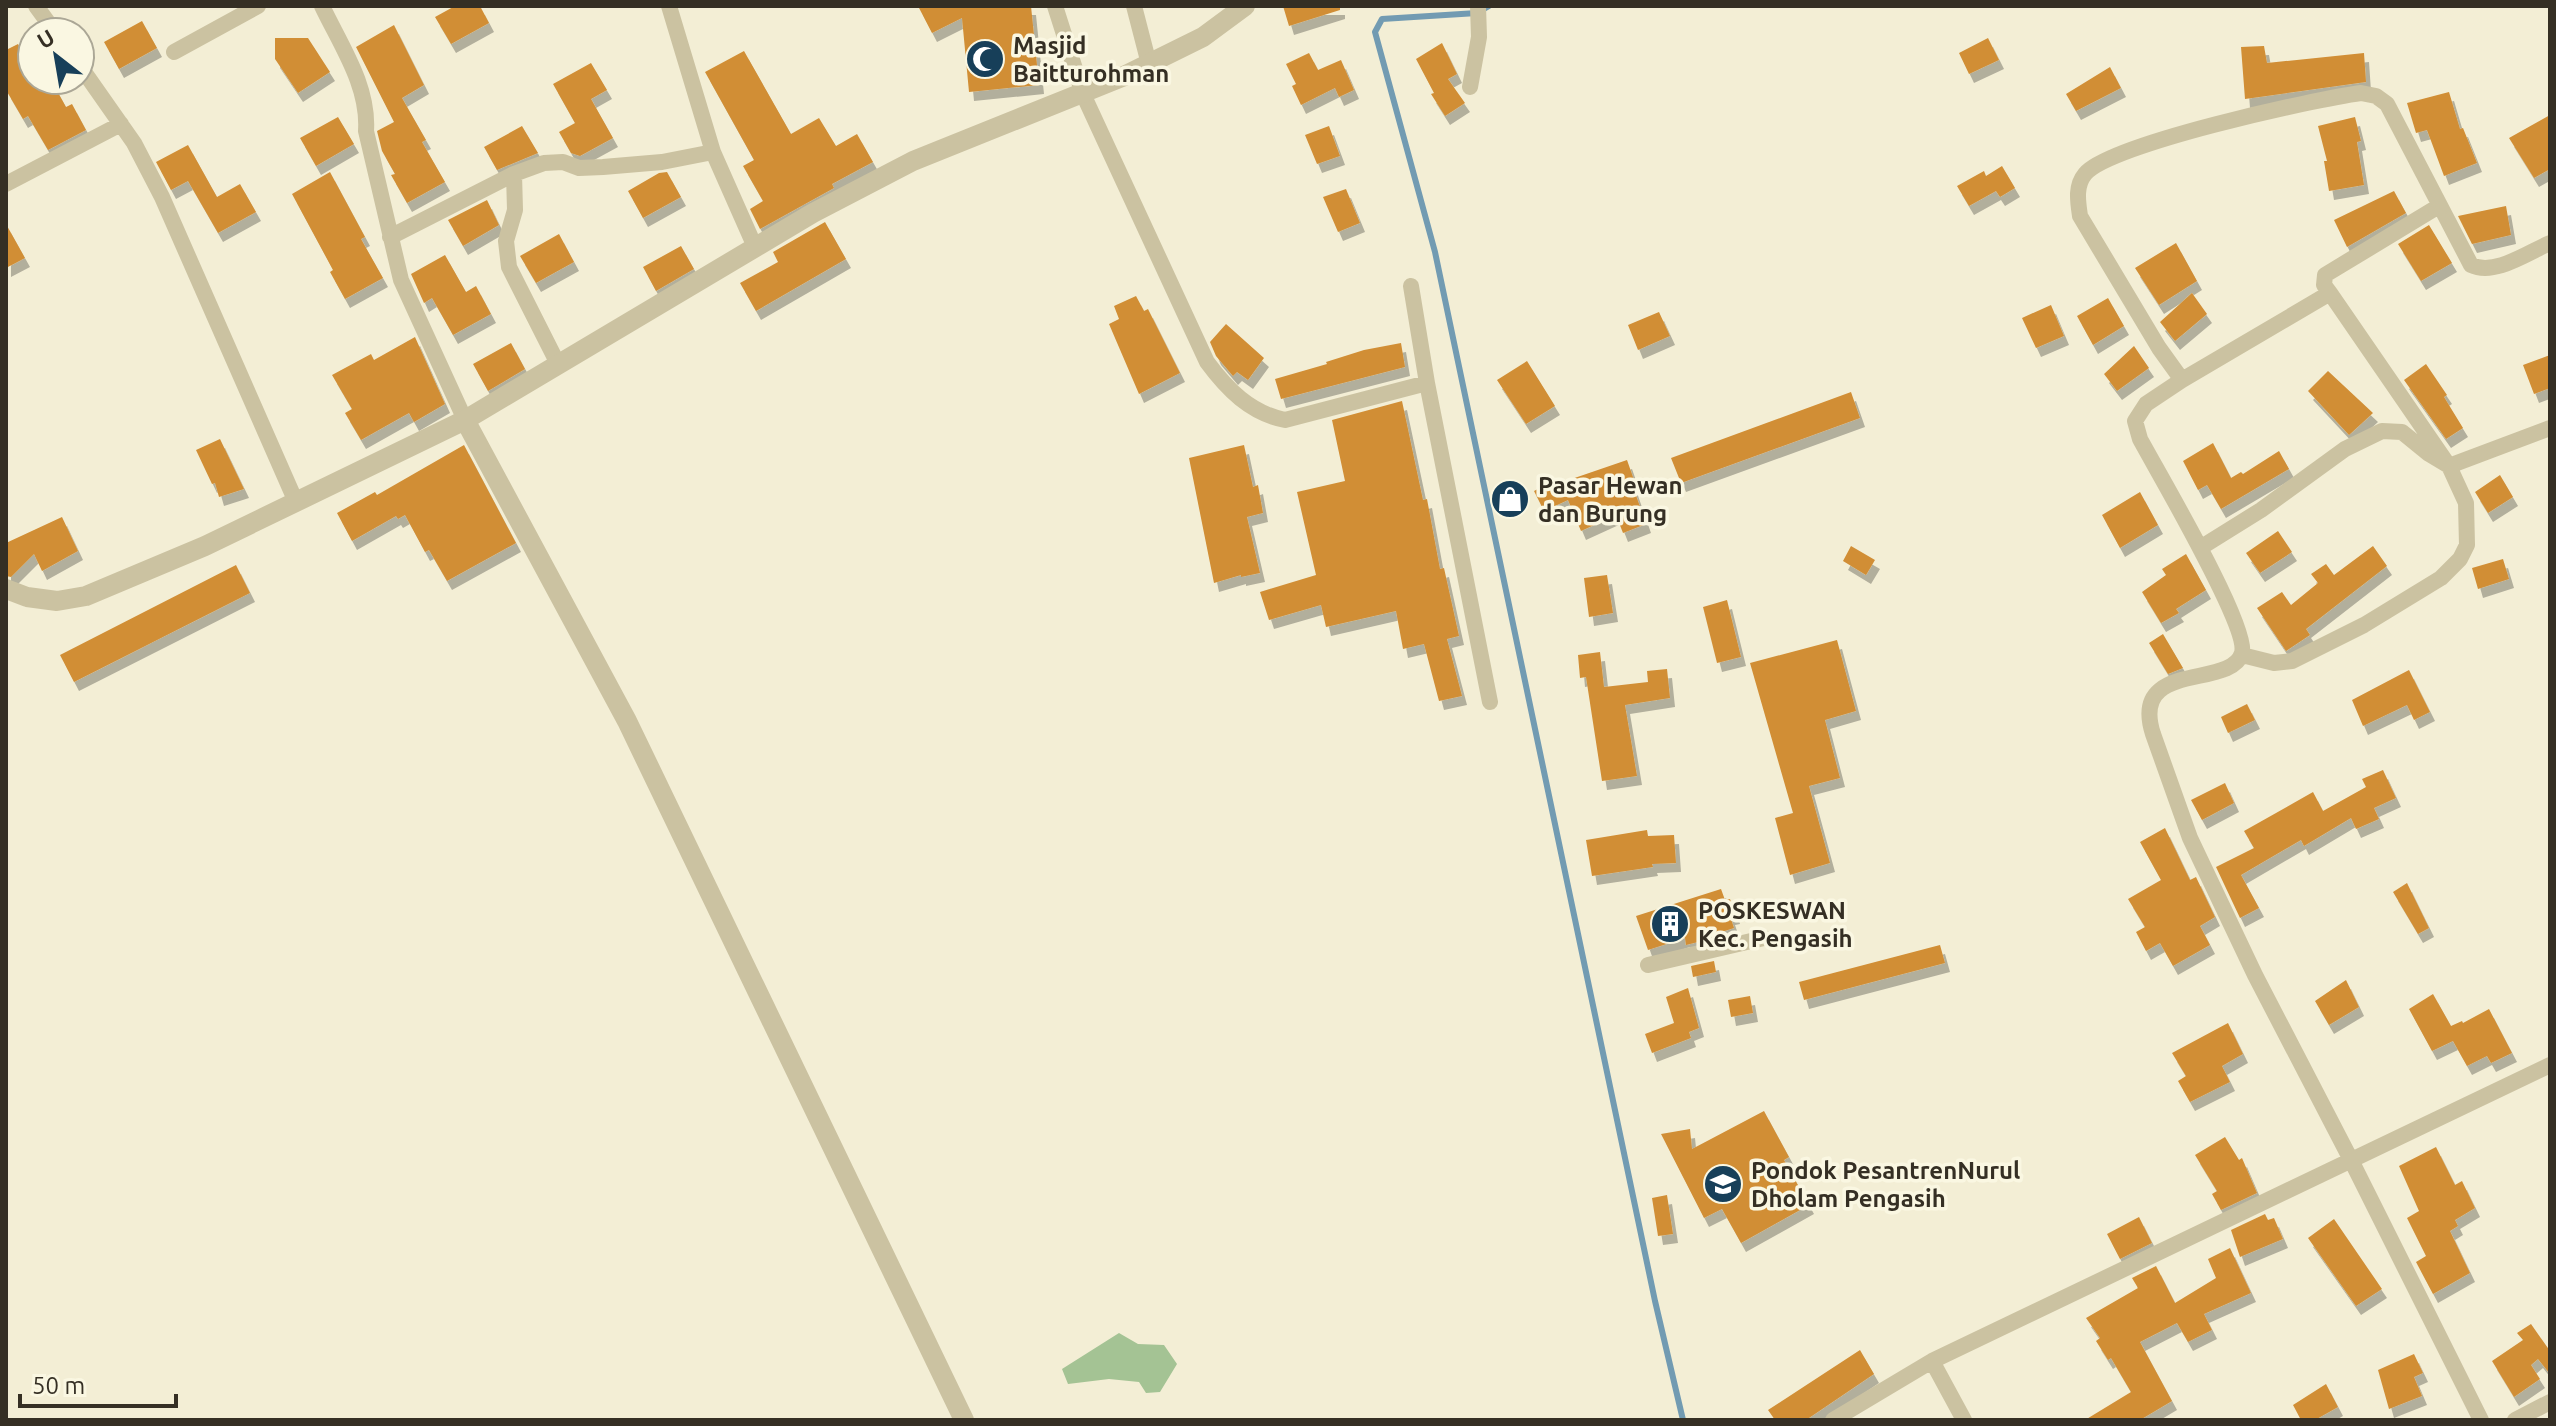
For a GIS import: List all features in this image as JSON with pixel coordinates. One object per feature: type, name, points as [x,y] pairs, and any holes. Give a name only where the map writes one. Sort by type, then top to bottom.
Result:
[{"type":"street","points":[[174,52],[258,6]]},
{"type":"street","points":[[322,6],[362,89],[368,109],[366,131],[401,280],[465,420],[627,721],[964,1420]]},
{"type":"street","points":[[669,6],[713,152],[755,247]]},
{"type":"street","points":[[1055,6],[1083,94],[1207,362],[1225,386],[1266,416],[1285,420],[1427,383]]},
{"type":"street","points":[[1134,6],[1149,64]]},
{"type":"street","points":[[6,589],[27,597],[57,601],[86,596],[205,546],[465,420],[813,213],[913,161],[1083,94],[1149,64],[1203,37],[1245,6]]},
{"type":"street","points":[[1470,87],[1479,37],[1479,11]]},
{"type":"street","points":[[96,89],[134,143],[185,247],[296,502]]},
{"type":"street","points":[[2182,380],[2159,348],[2080,216],[2077,196],[2085,174],[2117,154],[2271,110],[2361,93],[2376,96],[2387,104],[2471,265],[2481,270],[2499,266],[2550,243]]},
{"type":"street","points":[[6,184],[121,124]]},
{"type":"street","points":[[390,237],[514,174],[544,163],[563,162],[579,168],[603,167],[662,162],[713,152]]},
{"type":"street","points":[[514,174],[515,210],[506,241],[509,267],[558,364]]},
{"type":"street","points":[[2242,655],[2274,663],[2292,661],[2376,618],[2451,569],[2467,545],[2466,503],[2449,466],[2323,280],[2325,275],[2439,206]]},
{"type":"street","points":[[1411,286],[1490,702]]},
{"type":"street","points":[[2330,293],[2182,380],[2146,404],[2135,421],[2140,439],[2200,548],[2242,642],[2242,655],[2233,664],[2162,689],[2149,705],[2148,719],[2190,838],[2255,975],[2481,1420]]},
{"type":"street","points":[[2449,466],[2550,428]]},
{"type":"street","points":[[2200,548],[2261,510],[2345,449],[2382,431],[2393,429],[2402,432],[2449,466]]},
{"type":"street","points":[[1648,965],[1764,938]]},
{"type":"street","points":[[1833,1420],[1932,1361],[2550,1065]]},
{"type":"street","points":[[1932,1361],[1964,1420]]},
{"type":"street","points":[[2515,1420],[2550,1402]]},
{"type":"green space","points":[[1119,1333],[1138,1344],[1164,1345],[1177,1364],[1160,1392],[1146,1393],[1139,1382],[1109,1379],[1068,1384],[1062,1369]]},
{"type":"building","points":[[455,6],[480,6],[489,23],[451,44],[435,17]]},
{"type":"building","points":[[918,6],[1031,6],[1039,85],[969,92],[962,18],[932,33]]},
{"type":"building","points":[[1283,6],[1340,6],[1340,10],[1289,26]]},
{"type":"building","points":[[142,21],[157,48],[119,69],[104,42]]},
{"type":"building","points":[[394,25],[424,85],[402,98],[445,182],[407,203],[391,175],[395,174],[382,151],[377,131],[394,122],[356,47]]},
{"type":"building","points":[[275,38],[308,38],[330,72],[298,93],[275,59]]},
{"type":"building","points":[[1988,38],[1999,60],[1969,74],[1959,53]]},
{"type":"building","points":[[1442,43],[1457,74],[1448,79],[1465,103],[1445,116],[1431,94],[1434,93],[1416,59]]},
{"type":"building","points":[[16,45],[16,96],[60,96],[66,107],[72,104],[86,130],[48,150],[28,116],[23,119],[6,90],[6,50]]},
{"type":"building","points":[[2264,46],[2267,63],[2364,53],[2366,82],[2245,99],[2241,47]]},
{"type":"building","points":[[744,51],[791,134],[819,118],[836,146],[857,134],[873,162],[832,184],[834,188],[760,229],[750,209],[763,201],[743,166],[754,160],[705,72]]},
{"type":"building","points":[[1309,53],[1318,70],[1341,60],[1354,90],[1339,97],[1335,88],[1301,105],[1292,86],[1296,84],[1286,64]]},
{"type":"building","points":[[591,63],[607,90],[591,99],[613,138],[580,156],[571,153],[559,132],[575,123],[553,84]]},
{"type":"building","points":[[2110,67],[2121,88],[2076,111],[2066,94]]},
{"type":"building","points":[[2449,92],[2460,129],[2463,128],[2477,163],[2444,176],[2427,130],[2416,133],[2407,103]]},
{"type":"building","points":[[2550,115],[2550,169],[2534,178],[2509,138]]},
{"type":"building","points":[[338,117],[354,144],[316,166],[300,138]]},
{"type":"building","points":[[2355,117],[2361,141],[2357,142],[2364,185],[2329,191],[2324,161],[2327,161],[2318,126]]},
{"type":"building","points":[[522,126],[538,153],[497,170],[484,147]]},
{"type":"building","points":[[1329,126],[1340,156],[1317,164],[1305,135]]},
{"type":"building","points":[[188,145],[217,197],[240,184],[256,212],[218,233],[188,181],[171,190],[156,162]]},
{"type":"building","points":[[2002,166],[2015,188],[2000,197],[1996,191],[1969,206],[1957,186],[1984,171],[1986,176]]},
{"type":"building","points":[[330,172],[383,278],[345,299],[292,194]]},
{"type":"building","points":[[667,172],[681,197],[643,218],[628,191],[659,173]]},
{"type":"building","points":[[1346,189],[1360,223],[1338,232],[1323,197]]},
{"type":"building","points":[[2394,191],[2406,213],[2347,247],[2334,220]]},
{"type":"building","points":[[487,200],[499,225],[463,246],[448,220]]},
{"type":"building","points":[[2506,206],[2511,235],[2472,244],[2458,216]]},
{"type":"building","points":[[825,222],[846,259],[756,311],[740,283],[778,262],[773,252]]},
{"type":"building","points":[[6,224],[25,258],[6,268]]},
{"type":"building","points":[[2429,225],[2452,263],[2421,281],[2398,244]]},
{"type":"building","points":[[559,234],[574,262],[536,283],[520,256]]},
{"type":"building","points":[[2176,243],[2197,281],[2159,305],[2135,268]]},
{"type":"building","points":[[681,246],[694,269],[656,291],[643,267]]},
{"type":"building","points":[[445,255],[466,292],[476,286],[491,314],[453,335],[432,298],[424,303],[411,274]]},
{"type":"building","points":[[2192,293],[2207,314],[2175,341],[2160,322]]},
{"type":"building","points":[[1136,296],[1144,311],[1148,309],[1180,373],[1139,394],[1109,324],[1119,319],[1114,306]]},
{"type":"building","points":[[2108,298],[2124,326],[2093,345],[2077,316]]},
{"type":"building","points":[[2051,305],[2064,336],[2036,348],[2022,318]]},
{"type":"building","points":[[1659,312],[1670,336],[1638,350],[1628,325]]},
{"type":"building","points":[[1226,324],[1264,358],[1248,380],[1237,372],[1233,376],[1216,356],[1210,342]]},
{"type":"building","points":[[415,337],[445,404],[414,422],[409,413],[361,440],[345,413],[352,409],[332,375],[371,354],[374,360]]},
{"type":"building","points":[[511,343],[525,369],[488,391],[473,364]]},
{"type":"building","points":[[1401,343],[1405,367],[1281,399],[1275,379],[1364,350]]},
{"type":"building","points":[[2134,346],[2149,368],[2117,391],[2104,374]]},
{"type":"building","points":[[2550,355],[2550,388],[2534,394],[2523,365]]},
{"type":"building","points":[[1527,361],[1555,406],[1526,424],[1497,380]]},
{"type":"building","points":[[2426,364],[2447,395],[2444,397],[2463,428],[2446,439],[2404,380]]},
{"type":"building","points":[[2328,371],[2373,413],[2349,435],[2308,391]]},
{"type":"building","points":[[1851,392],[1860,418],[1681,483],[1671,458]]},
{"type":"building","points":[[1402,401],[1423,500],[1427,499],[1440,569],[1444,568],[1459,636],[1447,639],[1462,696],[1439,701],[1424,644],[1403,649],[1396,611],[1326,627],[1321,605],[1269,620],[1260,592],[1316,575],[1297,492],[1345,481],[1332,420]]},
{"type":"building","points":[[220,439],[244,489],[219,497],[215,483],[212,484],[196,450]]},
{"type":"building","points":[[2213,443],[2231,478],[2279,451],[2289,469],[2221,509],[2207,485],[2198,490],[2183,461]]},
{"type":"building","points":[[464,445],[516,543],[447,581],[429,550],[425,552],[405,515],[398,519],[396,516],[352,541],[337,513],[375,492],[377,495]]},
{"type":"building","points":[[1244,445],[1253,487],[1258,485],[1263,513],[1247,517],[1260,573],[1214,583],[1189,458]]},
{"type":"building","points":[[1627,460],[1646,524],[1623,533],[1616,515],[1581,531],[1568,500],[1544,511],[1534,491],[1555,480],[1557,484]]},
{"type":"building","points":[[2500,475],[2513,497],[2488,513],[2475,492]]},
{"type":"building","points":[[2140,492],[2158,525],[2120,548],[2102,515]]},
{"type":"building","points":[[62,517],[78,551],[42,571],[34,554],[11,577],[6,576],[6,543]]},
{"type":"building","points":[[2278,531],[2292,552],[2260,573],[2246,553]]},
{"type":"building","points":[[1851,546],[1875,560],[1866,575],[1843,561]]},
{"type":"building","points":[[2373,546],[2387,566],[2306,629],[2310,635],[2286,651],[2257,608],[2282,592],[2291,605],[2318,583],[2311,574],[2326,564],[2334,575]]},
{"type":"building","points":[[2186,554],[2206,590],[2176,609],[2179,613],[2161,623],[2142,592],[2166,575],[2162,569]]},
{"type":"building","points":[[2503,559],[2509,579],[2478,589],[2472,568]]},
{"type":"building","points":[[236,565],[250,593],[74,682],[60,655]]},
{"type":"building","points":[[1607,575],[1613,613],[1589,617],[1584,578]]},
{"type":"building","points":[[1727,600],[1741,657],[1717,663],[1703,607]]},
{"type":"building","points":[[2163,634],[2183,668],[2168,674],[2149,643]]},
{"type":"building","points":[[1837,640],[1856,711],[1825,720],[1840,778],[1809,786],[1830,863],[1790,875],[1775,818],[1793,813],[1750,663]]},
{"type":"building","points":[[1600,652],[1604,687],[1648,682],[1647,671],[1667,669],[1670,698],[1625,705],[1637,776],[1602,781],[1586,677],[1580,678],[1578,655]]},
{"type":"building","points":[[2409,670],[2430,712],[2414,720],[2407,705],[2363,726],[2352,700]]},
{"type":"building","points":[[2247,704],[2255,720],[2228,733],[2221,717]]},
{"type":"building","points":[[2383,770],[2396,798],[2374,808],[2379,819],[2356,829],[2351,818],[2304,846],[2301,840],[2241,875],[2259,908],[2240,918],[2216,867],[2254,848],[2244,831],[2313,792],[2323,811],[2366,787],[2362,779]]},
{"type":"building","points":[[2225,783],[2234,803],[2202,820],[2191,800]]},
{"type":"building","points":[[2165,828],[2190,880],[2196,877],[2215,917],[2200,926],[2210,945],[2173,966],[2160,943],[2146,951],[2136,932],[2145,927],[2128,899],[2161,880],[2140,842]]},
{"type":"building","points":[[1647,830],[1648,836],[1674,835],[1676,863],[1652,864],[1653,867],[1592,876],[1586,840]]},
{"type":"building","points":[[2407,883],[2429,928],[2418,934],[2393,892]]},
{"type":"building","points":[[1721,889],[1725,900],[1730,899],[1735,915],[1730,916],[1734,928],[1709,936],[1710,939],[1686,945],[1685,938],[1648,950],[1636,916]]},
{"type":"building","points":[[1940,945],[1945,963],[1804,1000],[1799,982]]},
{"type":"building","points":[[1714,961],[1716,972],[1693,977],[1691,966]]},
{"type":"building","points":[[2346,980],[2359,1007],[2329,1025],[2315,1001]]},
{"type":"building","points":[[1688,988],[1699,1028],[1689,1032],[1691,1038],[1652,1053],[1645,1034],[1674,1023],[1666,997]]},
{"type":"building","points":[[2433,994],[2451,1026],[2489,1009],[2512,1053],[2491,1063],[2487,1056],[2467,1066],[2453,1041],[2432,1051],[2409,1009]]},
{"type":"building","points":[[1750,996],[1753,1013],[1731,1017],[1728,1000]]},
{"type":"building","points":[[2228,1023],[2243,1054],[2222,1066],[2230,1082],[2190,1102],[2178,1081],[2186,1076],[2172,1053]]},
{"type":"building","points":[[1764,1111],[1789,1157],[1784,1160],[1809,1205],[1741,1243],[1722,1209],[1704,1218],[1661,1134],[1690,1129],[1692,1149]]},
{"type":"building","points":[[2225,1137],[2239,1160],[2242,1158],[2257,1193],[2221,1210],[2212,1194],[2217,1191],[2195,1155]]},
{"type":"building","points":[[2436,1147],[2455,1185],[2462,1181],[2475,1208],[2455,1220],[2458,1226],[2450,1231],[2470,1273],[2433,1294],[2416,1262],[2426,1256],[2407,1218],[2419,1211],[2399,1166]]},
{"type":"building","points":[[1667,1195],[1673,1234],[1658,1236],[1652,1198]]},
{"type":"building","points":[[2265,1214],[2268,1220],[2274,1218],[2283,1239],[2240,1257],[2231,1230]]},
{"type":"building","points":[[2139,1217],[2152,1243],[2120,1259],[2107,1234]]},
{"type":"building","points":[[2334,1219],[2382,1289],[2356,1306],[2308,1238]]},
{"type":"building","points":[[2230,1248],[2251,1293],[2204,1314],[2212,1330],[2188,1342],[2177,1323],[2140,1342],[2172,1401],[2140,1420],[2085,1420],[2131,1392],[2111,1358],[2108,1360],[2096,1341],[2100,1338],[2086,1318],[2138,1288],[2132,1278],[2156,1266],[2175,1303],[2216,1278],[2208,1259]]},
{"type":"building","points":[[2531,1324],[2550,1351],[2550,1374],[2538,1359],[2531,1365],[2540,1379],[2514,1397],[2492,1361],[2523,1340],[2517,1333]]},
{"type":"building","points":[[1860,1350],[1874,1374],[1806,1420],[1775,1420],[1768,1410]]},
{"type":"building","points":[[2414,1354],[2423,1373],[2414,1377],[2422,1396],[2389,1409],[2378,1370]]},
{"type":"building","points":[[2326,1384],[2338,1407],[2315,1420],[2301,1420],[2293,1405]]},
{"type":"waterway","points":[[1489,6],[1477,13],[1382,19],[1375,32],[1435,252],[1655,1301],[1683,1420]]},
{"type":"place","name":"Masjid Baitturohman","points":[[985,59]]},
{"type":"place","name":"Pasar Hewan dan Burung","points":[[1510,499]]},
{"type":"place","name":"POSKESWAN Kec. Pengasih","points":[[1670,924]]},
{"type":"place","name":"Pondok PesantrenNurul Dholam Pengasih","points":[[1723,1184]]}]
